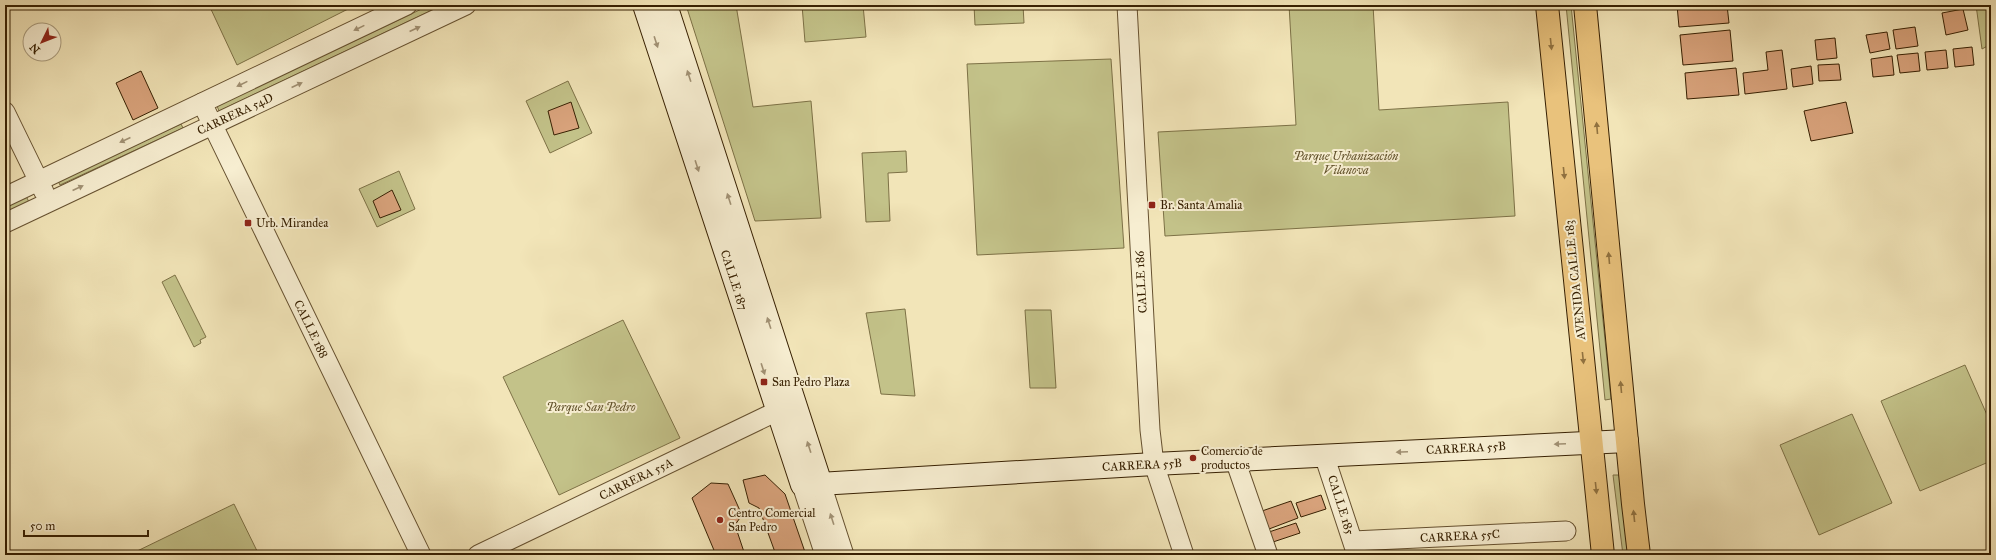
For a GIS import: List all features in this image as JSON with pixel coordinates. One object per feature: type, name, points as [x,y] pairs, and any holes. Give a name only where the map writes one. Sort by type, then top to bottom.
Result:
[{"type":"main road","name":"AVENIDA CALLE 183","points":[[1547,5],[1603,555]]},
{"type":"main road","points":[[1585,5],[1626,441],[1639,555]]},
{"type":"street","name":"CARRERA 54D","points":[[5,197],[407,5]]},
{"type":"street","name":"CARRERA 54D","points":[[5,223],[466,5]]},
{"type":"street","name":"CALLE 187","points":[[644,5],[786,407]]},
{"type":"street","name":"CALLE 187","points":[[666,5],[786,407],[811,485],[825,555]]},
{"type":"street","name":"CALLE 186","points":[[1127,5],[1150,430],[1154,464],[1184,555]]},
{"type":"street","name":"CALLE 188","points":[[202,103],[421,555]]},
{"type":"street","points":[[5,112],[49,202]]},
{"type":"street","name":"CARRERA 55A","points":[[478,555],[786,407]]},
{"type":"street","name":"CARRERA 55B","points":[[811,485],[1154,464],[1626,441]]},
{"type":"street","name":"CALLE 185","points":[[1324,455],[1355,548]]},
{"type":"street","points":[[1235,460],[1268,555]]},
{"type":"street","name":"CALLE 187","points":[[811,485],[844,555]]},
{"type":"street","name":"CARRERA 55C","points":[[1355,548],[1566,531]]},
{"type":"green space","points":[[209,5],[356,5],[237,65]]},
{"type":"green space","points":[[430,5],[443,5],[219,111],[217,106]]},
{"type":"green space","points":[[686,5],[736,5],[753,107],[811,101],[821,218],[755,221]]},
{"type":"green space","points":[[802,5],[863,5],[866,37],[805,42]]},
{"type":"green space","points":[[974,5],[1023,5],[1024,23],[975,25]]},
{"type":"green space","name":"Parque Urbanización Vilanova","points":[[1289,5],[1373,5],[1379,110],[1508,102],[1515,216],[1165,236],[1158,132],[1296,125]]},
{"type":"green space","points":[[1566,5],[1571,5],[1611,399],[1605,400]]},
{"type":"green space","points":[[1976,5],[1991,5],[1991,44],[1982,49]]},
{"type":"green space","points":[[1111,59],[1124,248],[977,255],[967,64]]},
{"type":"green space","points":[[568,81],[592,133],[550,153],[526,101]]},
{"type":"green space","points":[[181,124],[183,128],[60,185],[58,181]]},
{"type":"green space","points":[[906,151],[907,172],[888,173],[890,221],[866,222],[862,153]]},
{"type":"green space","points":[[399,171],[415,209],[377,227],[359,189]]},
{"type":"green space","points":[[26,196],[29,202],[5,214],[5,206]]},
{"type":"green space","points":[[175,275],[206,337],[200,340],[201,343],[194,347],[162,282]]},
{"type":"green space","points":[[905,309],[915,396],[881,394],[866,313]]},
{"type":"green space","points":[[1025,310],[1051,310],[1056,388],[1030,388]]},
{"type":"green space","name":"Parque San Pedro","points":[[623,320],[680,438],[559,495],[503,377]]},
{"type":"green space","points":[[1965,365],[1991,424],[1991,461],[1920,491],[1881,401]]},
{"type":"green space","points":[[1852,414],[1892,503],[1819,535],[1780,445]]},
{"type":"green space","points":[[1613,475],[1619,475],[1631,555],[1623,555]]},
{"type":"green space","points":[[234,504],[259,555],[129,555]]},
{"type":"building","points":[[1677,5],[1727,5],[1729,23],[1679,27]]},
{"type":"building","points":[[1938,5],[1952,5],[1941,10]]},
{"type":"building","points":[[1963,9],[1968,30],[1946,35],[1942,13]]},
{"type":"building","points":[[1915,27],[1918,46],[1896,49],[1893,30]]},
{"type":"building","points":[[1730,30],[1733,61],[1683,65],[1680,35]]},
{"type":"building","points":[[1887,32],[1890,49],[1870,53],[1866,35]]},
{"type":"building","points":[[1835,38],[1837,58],[1817,60],[1815,40]]},
{"type":"building","points":[[1972,47],[1974,65],[1955,67],[1953,49]]},
{"type":"building","points":[[1782,50],[1787,89],[1745,94],[1743,73],[1768,70],[1766,52]]},
{"type":"building","points":[[1946,50],[1948,68],[1927,70],[1925,52]]},
{"type":"building","points":[[1918,53],[1920,71],[1900,73],[1897,55]]},
{"type":"building","points":[[1892,56],[1894,75],[1873,77],[1871,59]]},
{"type":"building","points":[[1839,64],[1841,80],[1819,81],[1818,65]]},
{"type":"building","points":[[1811,66],[1813,84],[1793,87],[1791,69]]},
{"type":"building","points":[[1736,68],[1739,95],[1687,99],[1685,73]]},
{"type":"building","points":[[141,71],[158,108],[133,120],[116,83]]},
{"type":"building","points":[[571,102],[579,128],[554,135],[548,111]]},
{"type":"building","points":[[1846,102],[1853,133],[1811,141],[1804,111]]},
{"type":"building","points":[[392,190],[401,210],[380,218],[373,201]]},
{"type":"building","name":"Centro Comercial San Pedro","points":[[765,475],[785,494],[806,555],[776,555],[759,508],[749,503],[743,480]]},
{"type":"building","name":"Centro Comercial San Pedro","points":[[711,483],[728,484],[742,515],[735,525],[745,555],[716,555],[692,498]]},
{"type":"building","points":[[1321,495],[1326,509],[1301,517],[1296,503]]},
{"type":"building","points":[[1291,501],[1298,518],[1269,529],[1262,511]]},
{"type":"building","points":[[1296,523],[1300,533],[1273,542],[1269,532]]},
{"type":"place","name":"Br. Santa Amalia","points":[[1152,205]]},
{"type":"place","name":"Urb. Mirandea","points":[[248,223]]},
{"type":"place","name":"San Pedro Plaza","points":[[764,382]]},
{"type":"place","name":"Comercio de productos","points":[[1193,458]]},
{"type":"place","name":"Centro Comercial San Pedro","points":[[720,520]]}]
